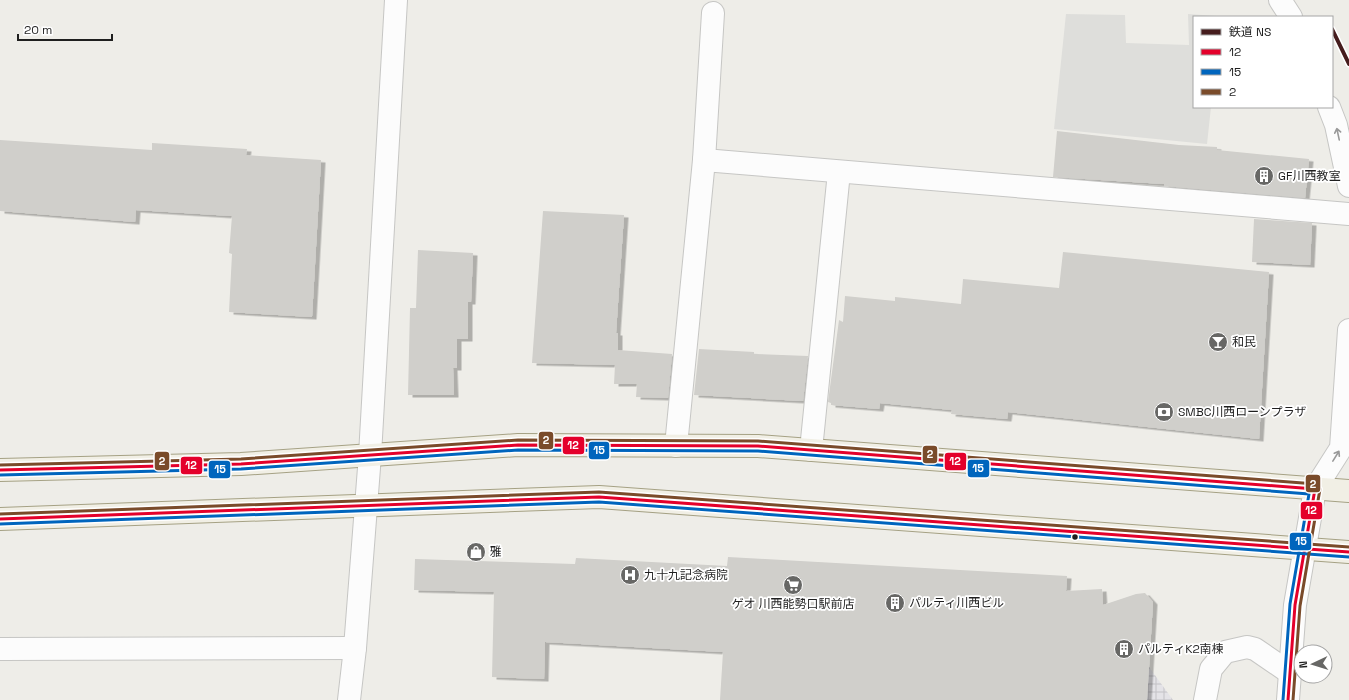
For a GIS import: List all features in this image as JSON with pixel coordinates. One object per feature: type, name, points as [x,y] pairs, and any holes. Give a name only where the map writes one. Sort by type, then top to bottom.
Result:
[{"type":"main road","points":[[0,470],[241,464],[518,445],[758,446],[1349,491]]},
{"type":"main road","points":[[0,519],[599,497],[1349,552]]},
{"type":"street","points":[[349,700],[355,648],[370,455],[396,0]]},
{"type":"street","points":[[1280,0],[1290,16]]},
{"type":"street","points":[[676,446],[704,160],[714,13]]},
{"type":"street","points":[[1329,108],[1336,125],[1349,186]]},
{"type":"street","points":[[704,160],[1349,214]]},
{"type":"street","points":[[811,450],[839,172]]},
{"type":"street","points":[[1288,700],[1295,605],[1315,489],[1341,448],[1349,330]]},
{"type":"street","points":[[1205,700],[1211,669],[1215,661],[1225,652],[1247,647],[1255,648],[1290,673]]},
{"type":"street","points":[[0,649],[355,648]]},
{"type":"shaded area","points":[[1066,14],[1125,15],[1126,43],[1189,45],[1188,14],[1216,16],[1193,16],[1193,108],[1211,108],[1207,144],[1054,129]]},
{"type":"shaded area","points":[[1149,667],[1173,700],[1147,700]]},
{"type":"building","points":[[1057,131],[1179,145],[1217,147],[1217,150],[1309,159],[1305,198],[1164,186],[1164,184],[1053,177]]},
{"type":"building","points":[[0,140],[152,150],[152,143],[247,149],[246,155],[321,160],[312,317],[229,312],[232,254],[229,253],[232,216],[136,210],[135,222],[0,211]]},
{"type":"building","points":[[543,211],[624,215],[616,333],[618,333],[618,350],[672,354],[668,398],[636,397],[637,384],[614,384],[615,365],[532,363]]},
{"type":"building","points":[[1254,219],[1312,223],[1310,265],[1252,262]]},
{"type":"building","points":[[418,250],[473,253],[471,302],[468,302],[468,339],[457,339],[457,368],[453,368],[454,395],[408,395],[410,308],[416,308]]},
{"type":"building","points":[[1063,252],[1269,272],[1259,439],[1008,412],[1007,419],[951,414],[952,410],[880,403],[879,409],[831,405],[831,403],[828,402],[839,320],[843,322],[845,296],[895,301],[895,297],[961,304],[963,279],[1059,288]]},
{"type":"building","points":[[699,349],[754,352],[754,354],[808,356],[803,401],[694,395]]},
{"type":"building","points":[[728,557],[1067,576],[1066,591],[1102,589],[1103,605],[1136,594],[1145,593],[1153,602],[1147,700],[720,700],[723,652],[545,642],[544,679],[492,677],[494,592],[414,590],[415,559],[575,564],[576,558],[727,566]]},
{"type":"rail line","name":"NS","points":[[1333,31],[1349,64]]},
{"type":"transit line","name":"2","points":[[0,465],[241,459],[518,440],[758,441],[1316,484],[1320,489],[1300,606],[1293,700]]},
{"type":"transit line","name":"12","points":[[0,470],[241,464],[518,445],[758,446],[1315,489],[1295,605],[1288,700]]},
{"type":"transit line","name":"15","points":[[0,475],[241,469],[518,450],[758,451],[1309,494],[1290,604],[1283,700]]},
{"type":"transit line","name":"2","points":[[0,514],[599,492],[1349,547]]},
{"type":"transit line","name":"12","points":[[0,519],[599,497],[1349,552]]},
{"type":"transit line","name":"15","points":[[0,524],[599,502],[1349,557]]},
{"type":"place","name":"GF川西教室","points":[[1264,176]]},
{"type":"place","name":"和民","points":[[1218,342]]},
{"type":"place","name":"SMBC川西ローンプラザ","points":[[1164,412]]},
{"type":"place","name":"雅","points":[[476,552]]},
{"type":"place","name":"九十九記念病院","points":[[630,575]]},
{"type":"place","name":"ゲオ 川西能勢口駅前店","points":[[793,585]]},
{"type":"place","name":"パルティ川西ビル","points":[[895,603]]},
{"type":"place","name":"パルティK2南棟","points":[[1124,649]]}]
